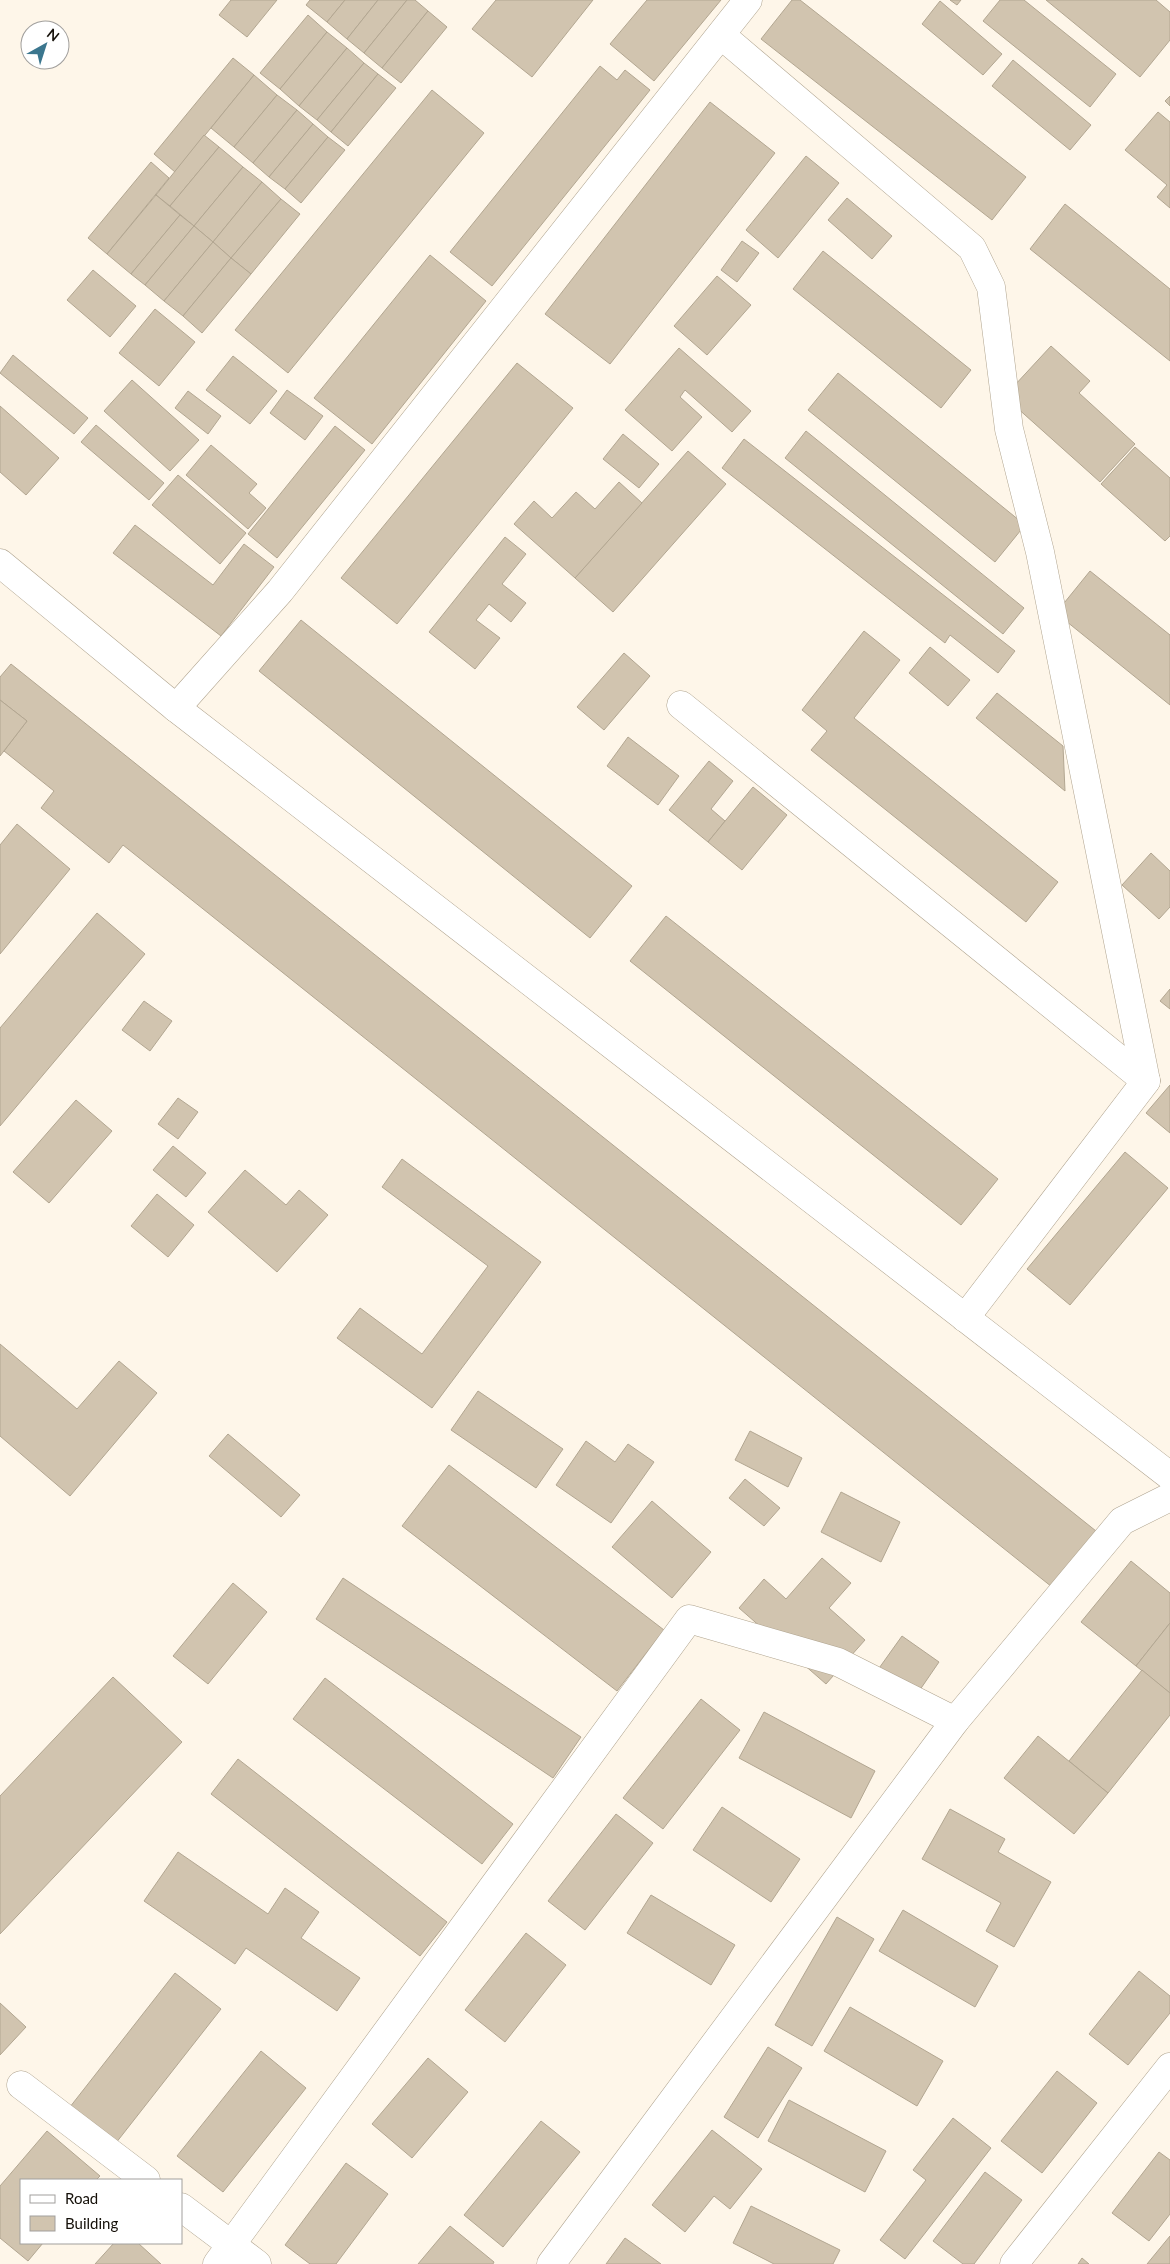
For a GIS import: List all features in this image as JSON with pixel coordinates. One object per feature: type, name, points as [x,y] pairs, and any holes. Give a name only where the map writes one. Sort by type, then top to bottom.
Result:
[{"type":"street","points":[[176,708],[280,591],[748,0]]},
{"type":"street","points":[[721,35],[972,248],[992,287],[1009,429],[1040,552],[1146,1081],[965,1318]]},
{"type":"street","points":[[0,563],[176,708],[1170,1476]]},
{"type":"street","points":[[680,705],[1146,1081]]},
{"type":"street","points":[[551,2264],[955,1721],[1122,1522],[1170,1497]]},
{"type":"street","points":[[225,2254],[690,1619],[838,1662],[955,1721]]},
{"type":"street","points":[[1014,2264],[1170,2067]]},
{"type":"street","points":[[21,2085],[145,2179]]},
{"type":"street","points":[[182,2208],[225,2254],[257,2264]]},
{"type":"building","points":[[231,0],[277,0],[247,37],[219,15]]},
{"type":"building","points":[[310,0],[345,0],[327,22],[306,5]]},
{"type":"building","points":[[345,0],[378,0],[347,39],[327,22]]},
{"type":"building","points":[[378,0],[407,0],[364,53],[347,39]]},
{"type":"building","points":[[407,0],[415,0],[428,11],[382,68],[364,53]]},
{"type":"building","points":[[496,0],[593,0],[532,77],[472,29]]},
{"type":"building","points":[[647,0],[721,0],[654,81],[610,44]]},
{"type":"building","points":[[792,0],[800,0],[1026,177],[992,220],[761,39]]},
{"type":"building","points":[[950,0],[961,0],[957,5]]},
{"type":"building","points":[[1000,0],[1024,0],[1116,74],[1090,107],[983,21]]},
{"type":"building","points":[[1046,0],[1156,0],[1170,12],[1170,40],[1140,77]]},
{"type":"building","points":[[940,1],[1002,54],[983,75],[922,24]]},
{"type":"building","points":[[428,11],[447,27],[401,83],[382,68]]},
{"type":"building","points":[[308,15],[327,32],[280,89],[260,73]]},
{"type":"building","points":[[327,32],[347,48],[299,106],[280,89]]},
{"type":"building","points":[[347,48],[364,63],[317,120],[299,106]]},
{"type":"building","points":[[233,58],[254,75],[175,172],[154,154]]},
{"type":"building","points":[[1013,60],[1091,125],[1070,150],[992,86]]},
{"type":"building","points":[[364,63],[378,74],[331,132],[317,120]]},
{"type":"building","points":[[600,66],[617,80],[625,70],[650,90],[492,286],[450,252]]},
{"type":"building","points":[[378,74],[396,88],[348,146],[331,132]]},
{"type":"building","points":[[254,75],[277,95],[234,147],[211,128]]},
{"type":"building","points":[[432,90],[484,133],[288,373],[235,330]]},
{"type":"building","points":[[277,95],[297,110],[253,163],[234,147]]},
{"type":"building","points":[[1170,96],[1170,106],[1165,101]]},
{"type":"building","points":[[710,102],[775,153],[610,364],[545,314]]},
{"type":"building","points":[[297,110],[313,124],[269,177],[253,163]]},
{"type":"building","points":[[1158,112],[1170,122],[1170,208],[1157,197],[1167,185],[1125,150]]},
{"type":"building","points":[[313,124],[328,137],[285,189],[269,177]]},
{"type":"building","points":[[204,135],[219,147],[170,206],[156,195]]},
{"type":"building","points":[[328,137],[345,150],[301,203],[285,189]]},
{"type":"building","points":[[219,147],[243,167],[194,226],[170,206]]},
{"type":"building","points":[[806,156],[839,183],[778,258],[746,230]]},
{"type":"building","points":[[151,162],[169,178],[107,254],[88,238]]},
{"type":"building","points":[[243,167],[262,182],[213,242],[194,226]]},
{"type":"building","points":[[262,182],[281,199],[231,258],[213,242]]},
{"type":"building","points":[[156,195],[180,215],[131,274],[107,254]]},
{"type":"building","points":[[847,198],[892,236],[872,259],[828,220]]},
{"type":"building","points":[[281,199],[300,214],[251,274],[231,258]]},
{"type":"building","points":[[1065,204],[1170,289],[1170,361],[1030,249]]},
{"type":"building","points":[[180,215],[194,226],[145,285],[131,274]]},
{"type":"building","points":[[194,226],[213,242],[164,301],[145,285]]},
{"type":"building","points":[[742,241],[759,253],[737,282],[721,270]]},
{"type":"building","points":[[213,242],[231,258],[183,316],[164,301]]},
{"type":"building","points":[[823,251],[971,370],[941,408],[793,289]]},
{"type":"building","points":[[430,255],[486,301],[372,444],[314,398]]},
{"type":"building","points":[[231,258],[251,274],[202,333],[183,316]]},
{"type":"building","points":[[93,270],[136,306],[110,337],[67,300]]},
{"type":"building","points":[[717,276],[751,305],[707,355],[674,326]]},
{"type":"building","points":[[155,309],[195,342],[159,386],[119,353]]},
{"type":"building","points":[[1051,346],[1090,381],[1079,393],[1135,444],[1100,482],[1015,406],[1014,386]]},
{"type":"building","points":[[679,348],[751,411],[732,432],[685,390],[680,397],[702,417],[672,451],[625,410]]},
{"type":"building","points":[[13,355],[88,418],[74,434],[0,373]]},
{"type":"building","points":[[233,356],[277,391],[250,424],[206,390]]},
{"type":"building","points":[[517,363],[573,408],[397,624],[341,578]]},
{"type":"building","points":[[838,373],[1025,525],[995,562],[808,410]]},
{"type":"building","points":[[132,380],[199,440],[170,471],[104,411]]},
{"type":"building","points":[[287,390],[323,416],[305,440],[270,413]]},
{"type":"building","points":[[188,391],[221,416],[208,434],[175,408]]},
{"type":"building","points":[[0,406],[59,458],[26,495],[0,472]]},
{"type":"building","points":[[96,425],[164,483],[149,500],[81,442]]},
{"type":"building","points":[[335,426],[365,450],[277,558],[248,534]]},
{"type":"building","points":[[806,431],[1024,608],[1003,634],[785,458]]},
{"type":"building","points":[[623,434],[659,464],[639,488],[603,459]]},
{"type":"building","points":[[744,439],[1015,651],[998,673],[950,635],[945,643],[722,468]]},
{"type":"building","points":[[211,445],[257,484],[249,493],[266,508],[248,529],[186,475]]},
{"type":"building","points":[[1135,447],[1170,478],[1170,536],[1165,541],[1101,484]]},
{"type":"building","points":[[688,451],[726,484],[613,612],[575,578]]},
{"type":"building","points":[[178,475],[246,533],[220,564],[152,505]]},
{"type":"building","points":[[619,482],[642,503],[575,578],[514,524],[534,501],[552,518],[576,492],[595,509]]},
{"type":"building","points":[[135,525],[213,585],[244,544],[274,567],[221,636],[113,553]]},
{"type":"building","points":[[505,537],[526,554],[502,584],[526,603],[511,622],[489,604],[476,620],[500,638],[475,669],[429,632]]},
{"type":"building","points":[[1090,571],[1170,635],[1170,705],[1056,613]]},
{"type":"building","points":[[301,620],[632,886],[590,938],[259,671]]},
{"type":"building","points":[[864,631],[900,660],[854,718],[1058,882],[1026,922],[811,750],[827,731],[802,710]]},
{"type":"building","points":[[930,647],[970,680],[948,706],[909,673]]},
{"type":"building","points":[[624,653],[650,676],[604,730],[577,707]]},
{"type":"building","points":[[11,664],[1096,1531],[1052,1587],[123,845],[109,863],[41,808],[54,791],[4,751],[27,721],[0,700],[0,677]]},
{"type":"building","points":[[997,693],[1063,746],[1065,791],[976,718]]},
{"type":"building","points":[[0,700],[27,721],[0,756]]},
{"type":"building","points":[[628,737],[679,776],[658,805],[607,766]]},
{"type":"building","points":[[709,761],[733,781],[711,809],[725,821],[708,842],[669,810]]},
{"type":"building","points":[[753,787],[787,815],[742,870],[708,842]]},
{"type":"building","points":[[17,824],[70,869],[0,954],[0,845]]},
{"type":"building","points":[[1151,853],[1170,871],[1170,907],[1159,919],[1122,885]]},
{"type":"building","points":[[97,913],[145,954],[0,1126],[0,1028]]},
{"type":"building","points":[[666,916],[998,1179],[961,1225],[630,961]]},
{"type":"building","points":[[1170,989],[1170,1009],[1160,1001]]},
{"type":"building","points":[[144,1001],[172,1021],[150,1051],[122,1030]]},
{"type":"building","points":[[1170,1085],[1170,1133],[1146,1113]]},
{"type":"building","points":[[178,1098],[198,1112],[178,1139],[158,1124]]},
{"type":"building","points":[[76,1100],[112,1131],[49,1203],[13,1172]]},
{"type":"building","points":[[173,1146],[206,1173],[186,1197],[153,1170]]},
{"type":"building","points":[[1125,1152],[1168,1188],[1070,1305],[1027,1269]]},
{"type":"building","points":[[402,1159],[541,1262],[432,1408],[337,1338],[360,1308],[422,1354],[488,1266],[382,1187]]},
{"type":"building","points":[[245,1170],[286,1205],[299,1190],[328,1215],[277,1272],[208,1212]]},
{"type":"building","points":[[157,1194],[194,1225],[168,1257],[131,1226]]},
{"type":"building","points":[[0,1344],[77,1409],[119,1361],[157,1393],[70,1496],[0,1436]]},
{"type":"building","points":[[478,1391],[563,1449],[536,1488],[451,1430]]},
{"type":"building","points":[[750,1431],[802,1458],[788,1487],[735,1460]]},
{"type":"building","points":[[228,1434],[300,1495],[281,1517],[209,1456]]},
{"type":"building","points":[[586,1441],[615,1462],[628,1444],[654,1462],[611,1523],[556,1485]]},
{"type":"building","points":[[449,1465],[664,1630],[617,1691],[402,1526]]},
{"type":"building","points":[[745,1479],[780,1508],[764,1526],[729,1498]]},
{"type":"building","points":[[841,1492],[900,1522],[881,1562],[821,1532]]},
{"type":"building","points":[[652,1501],[711,1552],[672,1598],[612,1547]]},
{"type":"building","points":[[822,1558],[851,1583],[829,1608],[865,1640],[826,1684],[739,1608],[764,1579],[786,1599]]},
{"type":"building","points":[[1131,1561],[1170,1593],[1170,1623],[1136,1666],[1081,1622]]},
{"type":"building","points":[[343,1578],[581,1737],[553,1778],[316,1619]]},
{"type":"building","points":[[233,1583],[267,1612],[208,1684],[173,1656]]},
{"type":"building","points":[[1170,1623],[1170,1693],[1136,1666]]},
{"type":"building","points":[[902,1636],[939,1662],[915,1697],[877,1671]]},
{"type":"building","points":[[1142,1670],[1170,1693],[1170,1715],[1108,1793],[1069,1761]]},
{"type":"building","points":[[113,1677],[182,1742],[0,1934],[0,1796]]},
{"type":"building","points":[[325,1678],[513,1824],[482,1864],[293,1719]]},
{"type":"building","points":[[701,1699],[740,1730],[663,1829],[623,1798]]},
{"type":"building","points":[[764,1712],[875,1771],[851,1818],[739,1758]]},
{"type":"building","points":[[1038,1736],[1108,1793],[1074,1834],[1004,1778]]},
{"type":"building","points":[[238,1759],[447,1922],[420,1956],[211,1794]]},
{"type":"building","points":[[722,1807],[800,1859],[771,1902],[693,1850]]},
{"type":"building","points":[[950,1809],[1005,1839],[998,1852],[1051,1882],[1014,1947],[986,1931],[1001,1903],[922,1859]]},
{"type":"building","points":[[616,1814],[653,1843],[585,1930],[548,1901]]},
{"type":"building","points":[[178,1852],[268,1914],[285,1888],[319,1912],[301,1938],[360,1978],[337,2011],[246,1948],[235,1964],[144,1901]]},
{"type":"building","points":[[651,1895],[735,1945],[711,1985],[627,1933]]},
{"type":"building","points":[[903,1910],[998,1966],[975,2007],[879,1951]]},
{"type":"building","points":[[837,1917],[874,1939],[812,2046],[775,2025]]},
{"type":"building","points":[[526,1933],[566,1965],[505,2042],[465,2010]]},
{"type":"building","points":[[1139,1971],[1170,1996],[1170,2013],[1128,2065],[1089,2034]]},
{"type":"building","points":[[175,1973],[221,2009],[112,2148],[66,2112]]},
{"type":"building","points":[[0,2003],[26,2027],[0,2055]]},
{"type":"building","points":[[850,2007],[943,2061],[917,2106],[824,2051]]},
{"type":"building","points":[[768,2047],[802,2068],[758,2138],[724,2117]]},
{"type":"building","points":[[261,2051],[306,2088],[223,2192],[177,2156]]},
{"type":"building","points":[[428,2058],[468,2092],[412,2158],[372,2124]]},
{"type":"building","points":[[1057,2071],[1097,2103],[1042,2173],[1001,2141]]},
{"type":"building","points":[[789,2100],[886,2151],[865,2192],[768,2141]]},
{"type":"building","points":[[953,2118],[991,2148],[905,2259],[880,2240],[926,2180],[913,2170]]},
{"type":"building","points":[[541,2121],[580,2152],[503,2247],[464,2215]]},
{"type":"building","points":[[712,2130],[762,2169],[730,2209],[714,2196],[685,2232],[652,2205]]},
{"type":"building","points":[[47,2131],[100,2176],[97,2179],[20,2179],[20,2244],[42,2244],[28,2261],[0,2238],[0,2186]]},
{"type":"building","points":[[1159,2152],[1170,2160],[1170,2214],[1149,2241],[1112,2213]]},
{"type":"building","points":[[346,2163],[388,2194],[336,2264],[310,2264],[285,2245]]},
{"type":"building","points":[[985,2172],[1022,2200],[974,2264],[963,2264],[933,2241]]},
{"type":"building","points":[[751,2206],[840,2250],[833,2264],[774,2264],[733,2243]]},
{"type":"building","points":[[450,2226],[494,2262],[493,2264],[418,2264]]},
{"type":"building","points":[[1170,2236],[1170,2264],[1147,2264]]},
{"type":"building","points":[[625,2238],[661,2264],[606,2264]]},
{"type":"building","points":[[113,2244],[139,2244],[161,2264],[95,2264]]},
{"type":"building","points":[[1082,2258],[1089,2264],[1078,2264]]}]
